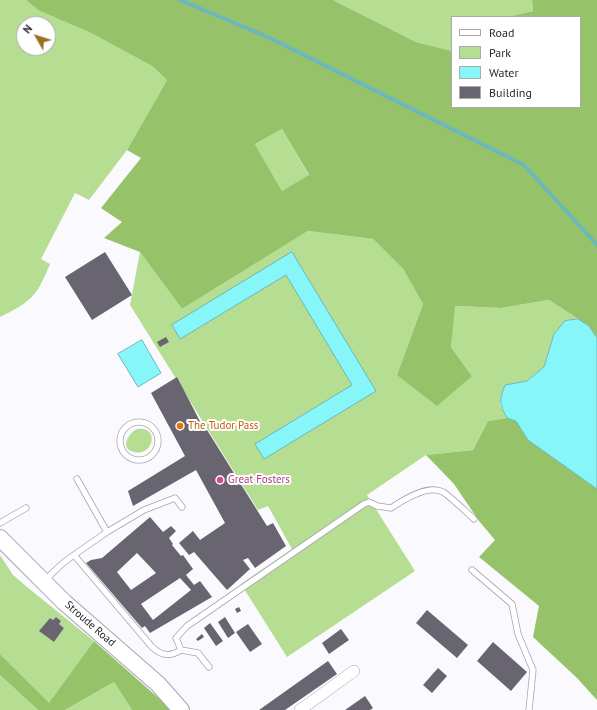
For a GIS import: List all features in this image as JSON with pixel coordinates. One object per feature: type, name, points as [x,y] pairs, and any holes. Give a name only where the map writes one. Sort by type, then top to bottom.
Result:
[{"type":"street","name":"Stroude Road","points":[[0,538],[64,602],[158,684],[182,710]]},
{"type":"street","points":[[300,710],[354,671]]},
{"type":"lane","points":[[134,423],[144,423],[155,431],[157,437],[155,451],[147,457],[134,459],[128,456],[123,450],[120,444],[120,437],[128,426],[134,423]]},
{"type":"lane","points":[[77,479],[107,532]]},
{"type":"lane","points":[[181,650],[176,638],[187,626],[364,504],[369,502],[377,506],[391,508],[407,498],[426,490],[442,492],[474,519]]},
{"type":"lane","points":[[43,581],[62,563],[107,532],[144,510],[175,498],[182,507]]},
{"type":"lane","points":[[0,523],[26,508]]},
{"type":"lane","points":[[74,555],[121,612],[158,653],[173,655],[181,650],[198,653],[209,666]]},
{"type":"lane","points":[[472,570],[512,604],[518,634],[533,670],[529,710]]},
{"type":"green space","points":[[0,0],[26,0],[43,12],[52,16],[16,16],[16,56],[56,56],[56,18],[89,32],[152,66],[167,80],[127,150],[89,200],[75,193],[41,259],[50,264],[41,284],[32,297],[19,307],[0,317]]},
{"type":"green space","points":[[26,0],[333,0],[416,42],[451,51],[451,108],[581,108],[581,16],[511,16],[533,11],[532,0],[597,0],[597,338],[589,326],[549,300],[501,308],[455,306],[451,347],[472,376],[437,406],[397,375],[423,304],[403,269],[373,239],[308,231],[182,309],[140,252],[104,238],[122,222],[101,208],[141,158],[127,150],[167,80],[152,66],[89,32],[56,18],[56,16],[52,16],[40,11]],"holes":[[[282,129],[309,175],[282,191],[255,144]]]},
{"type":"green space","points":[[333,0],[532,0],[533,11],[511,16],[451,16],[451,51],[416,42]]},
{"type":"green space","points":[[282,129],[309,176],[282,191],[255,144]]},
{"type":"green space","points":[[308,231],[373,239],[403,269],[423,304],[397,375],[472,376],[451,347],[454,306],[501,308],[549,300],[578,319],[565,321],[554,334],[544,367],[527,381],[505,385],[500,405],[507,418],[488,421],[473,450],[426,455],[367,495],[415,571],[287,657],[241,584],[292,549],[268,506],[258,510],[130,305],[140,252],[182,309]]},
{"type":"green space","points":[[507,418],[516,421],[528,440],[597,489],[597,700],[576,677],[533,637],[539,606],[479,557],[495,540],[479,521],[454,484],[426,455],[473,450],[488,421]]},
{"type":"green space","points":[[137,429],[144,429],[149,432],[152,441],[146,450],[141,452],[134,452],[127,448],[126,445],[126,441],[130,434]]},
{"type":"green space","points":[[0,555],[13,575],[94,641],[49,704],[0,654]],"holes":[[[56,617],[61,621],[59,624],[64,628],[54,642],[40,631],[50,618],[53,620]]]},
{"type":"green space","points":[[94,641],[172,710],[132,710],[114,682],[65,710],[38,710],[0,675],[0,654],[49,703]]},
{"type":"green space","points":[[0,675],[38,710],[0,710]]},
{"type":"green space","points":[[114,682],[132,710],[65,710]]},
{"type":"water","points":[[292,252],[376,391],[264,459],[255,444],[352,385],[286,275],[180,339],[172,325]]},
{"type":"water","points":[[578,319],[589,326],[597,338],[597,489],[528,440],[516,421],[507,418],[502,409],[501,402],[505,385],[527,381],[544,367],[554,334],[565,321]]},
{"type":"water","points":[[142,340],[161,373],[138,387],[118,354]]},
{"type":"building","points":[[105,252],[132,295],[92,320],[65,277]]},
{"type":"building","points":[[166,337],[169,342],[160,347],[157,342]]},
{"type":"building","name":"Great Fosters","points":[[177,377],[205,431],[207,430],[267,526],[273,523],[286,546],[255,568],[248,558],[243,560],[250,569],[227,590],[194,552],[189,555],[179,543],[193,531],[200,540],[225,523],[196,470],[133,506],[128,491],[185,456],[151,393]]},
{"type":"building","points":[[150,517],[163,532],[171,526],[176,531],[169,538],[173,544],[172,545],[181,556],[183,555],[193,569],[186,575],[194,585],[200,581],[212,597],[150,633],[145,626],[142,628],[86,563],[91,560],[102,558]],"holes":[[[137,553],[156,573],[131,590],[117,572]],[[180,578],[191,590],[153,620],[141,604]]]},
{"type":"building","points":[[239,607],[241,611],[237,613],[235,609]]},
{"type":"building","points":[[427,610],[468,645],[457,658],[416,623]]},
{"type":"building","points":[[56,617],[61,621],[59,624],[64,628],[54,642],[39,631],[50,618],[53,620]]},
{"type":"building","points":[[225,617],[235,633],[228,638],[218,622]]},
{"type":"building","points":[[210,623],[223,641],[216,646],[204,628]]},
{"type":"building","points":[[248,624],[262,644],[250,652],[236,632]]},
{"type":"building","points":[[341,629],[349,640],[329,654],[322,643]]},
{"type":"building","points":[[202,634],[204,637],[198,641],[196,639]]},
{"type":"building","points":[[493,642],[527,672],[511,691],[477,661]]},
{"type":"building","points":[[328,661],[337,674],[285,710],[259,710]]},
{"type":"building","points":[[438,668],[447,676],[432,693],[423,685]]},
{"type":"building","points":[[365,696],[373,708],[370,710],[345,710]]},
{"type":"waterway","points":[[180,0],[270,38],[524,165],[597,245]]},
{"type":"place","name":"The Tudor Pass","points":[[180,426]]},
{"type":"place","name":"Great Fosters","points":[[220,480]]}]
